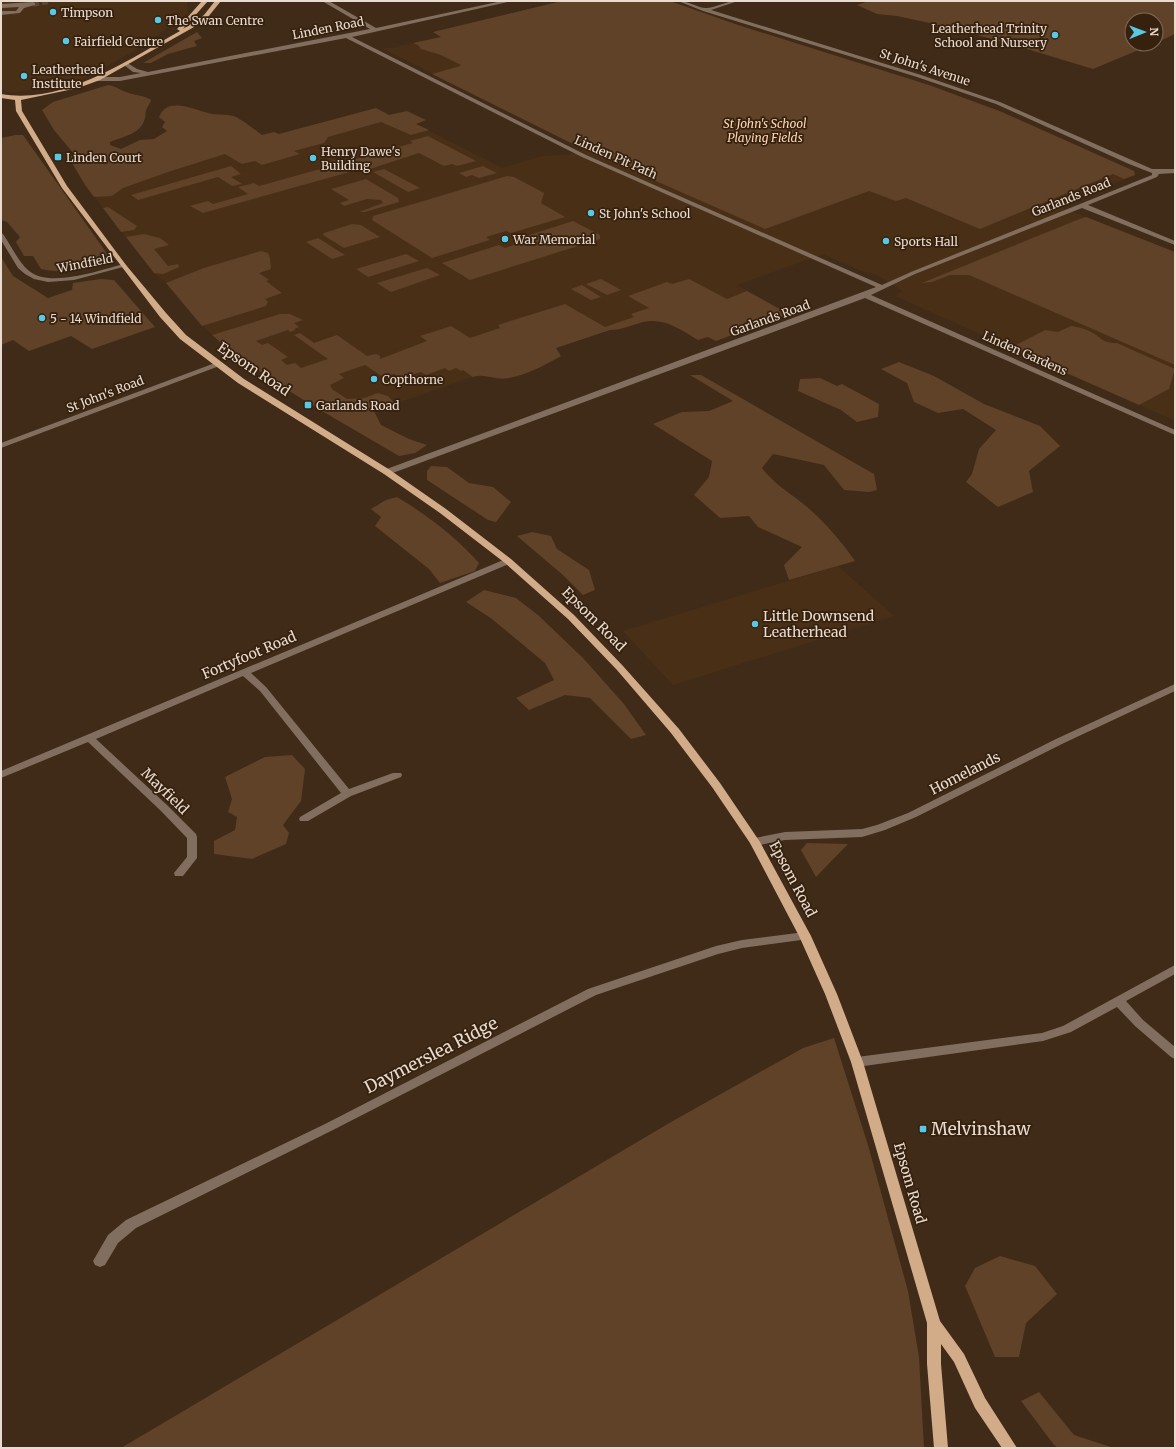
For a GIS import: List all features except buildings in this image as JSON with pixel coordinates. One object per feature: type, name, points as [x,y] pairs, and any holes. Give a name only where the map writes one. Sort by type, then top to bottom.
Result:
[{"type":"main road","points":[[178,33],[181,26],[199,9],[205,1]]},
{"type":"main road","points":[[1,96],[18,99],[63,90],[98,79],[192,26],[206,16],[218,1]]},
{"type":"main road","name":"Epsom Road","points":[[18,99],[19,111],[64,187],[162,315],[183,337],[218,365],[254,389],[387,472],[443,511],[508,561],[571,617],[655,708],[716,785],[755,842],[805,936],[831,994],[857,1062],[934,1323],[934,1364],[941,1448]]},
{"type":"main road","name":"Epsom Road","points":[[934,1323],[959,1358],[980,1403],[1010,1448]]},
{"type":"street","points":[[325,1],[375,30]]},
{"type":"street","name":"Linden Road","points":[[98,79],[114,80],[150,72],[348,36],[510,1]]},
{"type":"street","name":"St John's Avenue","points":[[681,1],[790,37],[937,82],[998,103],[1071,134],[1146,169],[1156,172]]},
{"type":"street","points":[[705,10],[735,1]]},
{"type":"street","points":[[1,6],[33,4],[22,7],[18,12],[1,14]]},
{"type":"street","name":"Linden Pit Path","points":[[348,36],[584,156],[881,287]]},
{"type":"street","name":"Linden Road","points":[[126,64],[135,71],[150,72]]},
{"type":"street","points":[[1156,172],[1175,171]]},
{"type":"street","name":"Garlands Road","points":[[387,472],[865,295],[881,287],[1154,176],[1156,172]]},
{"type":"street","points":[[1081,205],[1174,241]]},
{"type":"street","name":"Windfield","points":[[1,235],[26,273],[37,278],[51,280],[68,279],[124,266]]},
{"type":"street","name":"Linden Gardens","points":[[865,295],[1175,433]]},
{"type":"street","name":"St John's Road","points":[[1,446],[218,365]]},
{"type":"street","name":"Fortyfoot Road","points":[[1,775],[508,561]]},
{"type":"street","points":[[244,672],[263,689],[347,794]]},
{"type":"street","name":"Homelands","points":[[755,842],[785,836],[862,833],[881,828],[912,815],[1060,741],[1175,687]]},
{"type":"street","name":"Mayfield","points":[[88,738],[192,836],[192,858],[179,873]]},
{"type":"street","points":[[304,818],[347,794],[397,775]]},
{"type":"street","name":"Daymerslea Ridge","points":[[100,1261],[113,1239],[131,1224],[329,1127],[592,992],[716,950],[742,944],[805,936]]},
{"type":"street","points":[[857,1062],[1043,1037],[1067,1029],[1175,969]]},
{"type":"street","points":[[1119,1001],[1139,1023],[1175,1054]]},
{"type":"shaded area","points":[[1,1],[187,1],[188,13],[131,53],[82,79],[12,93],[1,89]]},
{"type":"shaded area","name":"St John's School","points":[[562,1],[670,1],[738,25],[929,85],[1002,112],[1134,171],[1135,175],[1058,206],[1175,252],[1175,421],[895,296],[903,291],[877,275],[861,271],[823,254],[737,285],[789,314],[716,341],[708,337],[698,340],[665,322],[644,322],[617,330],[609,330],[342,422],[278,384],[234,354],[212,335],[166,283],[154,273],[85,185],[376,108],[389,115],[407,111],[426,120],[416,124],[502,168],[542,156],[567,155],[584,150],[382,48],[392,48],[441,37],[433,32]]},
{"type":"shaded area","name":"Little Downsend Leatherhead","points":[[838,566],[894,616],[673,685],[623,631]]},
{"type":"green space","name":"St John's School Playing Fields","points":[[562,1],[670,1],[738,25],[929,85],[1002,112],[1134,171],[1135,175],[1124,179],[1113,174],[980,229],[906,198],[896,201],[869,191],[765,229],[585,150],[432,74],[461,65],[441,55],[421,49],[418,45],[413,43],[441,37],[433,32]]},
{"type":"green space","name":"Leatherhead Trinity School and Nursery","points":[[869,1],[1175,1],[1175,34],[1164,39],[1164,12],[1124,12],[1124,52],[1134,52],[1093,69],[948,27],[897,16],[877,14],[857,5]]},
{"type":"green space","points":[[197,32],[202,38],[194,41],[197,46],[168,54],[151,63],[143,63]]},
{"type":"green space","points":[[108,85],[151,100],[146,109],[145,120],[139,129],[110,142],[110,145],[121,149],[140,140],[154,139],[167,131],[162,127],[165,122],[159,117],[163,110],[176,106],[183,106],[212,114],[234,116],[262,135],[274,132],[279,134],[376,108],[389,115],[407,111],[426,120],[416,124],[429,130],[411,135],[381,122],[328,137],[324,143],[294,151],[300,154],[262,165],[255,161],[242,164],[225,154],[123,188],[112,196],[94,197],[69,158],[74,154],[54,130],[42,110],[53,102]]},
{"type":"green space","points":[[23,135],[108,255],[93,265],[68,271],[41,269],[33,256],[24,256],[16,242],[20,237],[7,222],[1,220],[1,138]]},
{"type":"green space","points":[[428,136],[476,161],[457,166],[452,164],[444,166],[419,153],[370,169],[352,160],[413,143],[410,141]]},
{"type":"green space","points":[[334,160],[353,171],[203,213],[190,206],[208,201],[213,204],[248,194],[238,187],[254,183],[259,186],[331,166],[326,162]]},
{"type":"green space","points":[[231,166],[241,174],[231,177],[242,184],[232,186],[218,177],[138,200],[131,195]]},
{"type":"green space","points":[[483,166],[497,173],[479,178],[472,175],[466,177],[459,173]]},
{"type":"green space","points":[[384,169],[420,188],[408,192],[373,172]]},
{"type":"green space","points":[[507,176],[514,177],[544,193],[541,203],[565,217],[511,233],[506,231],[486,237],[490,240],[432,258],[372,220],[373,216]]},
{"type":"green space","points":[[366,179],[398,198],[399,202],[365,212],[359,212],[383,203],[381,200],[367,199],[344,206],[340,203],[349,200],[331,189]]},
{"type":"green space","points":[[108,207],[137,226],[134,230],[121,232],[103,208]]},
{"type":"green space","points":[[1086,217],[1175,252],[1175,365],[969,275],[950,275],[932,282],[922,283],[1077,220]]},
{"type":"green space","points":[[573,221],[600,235],[600,239],[470,280],[442,263],[499,245],[505,248],[525,241],[520,238]]},
{"type":"green space","points":[[352,224],[361,225],[380,237],[344,248],[323,235],[324,233]]},
{"type":"green space","points":[[144,234],[160,238],[169,245],[154,249],[168,266],[178,264],[179,267],[163,274],[154,273],[126,237]]},
{"type":"green space","points":[[318,238],[345,255],[332,259],[306,242]]},
{"type":"green space","points":[[261,251],[268,253],[271,269],[259,273],[269,280],[266,281],[282,293],[265,299],[268,302],[266,306],[202,326],[166,283],[204,268]]},
{"type":"green space","points":[[406,254],[419,261],[368,277],[356,269]]},
{"type":"green space","points":[[1,257],[13,276],[48,298],[72,290],[73,283],[101,279],[114,280],[155,327],[92,349],[71,336],[29,351],[13,340],[1,345]]},
{"type":"green space","points":[[427,268],[440,275],[391,292],[377,283]]},
{"type":"green space","points":[[601,279],[621,290],[607,295],[586,284]]},
{"type":"green space","points":[[689,279],[727,299],[747,291],[789,314],[716,341],[708,337],[698,340],[672,325],[658,321],[643,322],[610,330],[556,348],[561,356],[529,372],[516,377],[504,379],[482,376],[473,377],[463,370],[461,371],[456,368],[449,371],[445,368],[426,375],[421,372],[401,378],[394,374],[383,377],[365,365],[339,374],[344,378],[330,385],[332,389],[347,399],[364,398],[378,393],[388,396],[395,404],[374,411],[381,425],[409,439],[427,445],[415,453],[399,456],[326,414],[279,384],[256,369],[212,335],[280,314],[290,314],[303,320],[294,323],[299,327],[294,329],[296,330],[290,332],[288,330],[256,341],[262,345],[268,343],[288,357],[281,360],[287,365],[295,363],[301,368],[328,359],[294,335],[300,333],[314,343],[337,335],[367,356],[376,354],[380,356],[380,359],[427,341],[420,336],[451,326],[470,338],[500,328],[498,325],[565,304],[605,327],[634,317],[631,314],[649,308],[628,296],[667,282],[672,284]]},
{"type":"green space","points":[[582,285],[601,297],[591,300],[571,289]]},
{"type":"green space","points":[[1071,326],[1088,330],[1105,341],[1117,343],[1175,369],[1169,389],[1139,405],[1010,348],[1045,330],[1058,332]]},
{"type":"green space","points":[[899,362],[934,376],[984,404],[1040,426],[1060,446],[1029,471],[1033,492],[998,507],[966,482],[972,474],[979,449],[996,430],[963,409],[938,413],[914,402],[907,383],[881,369]]},
{"type":"green space","points":[[690,375],[701,375],[874,474],[877,490],[869,492],[844,490],[824,465],[773,454],[762,468],[777,484],[806,506],[826,525],[855,561],[789,580],[784,565],[802,547],[758,527],[749,516],[720,518],[694,495],[709,477],[712,461],[653,424],[682,412],[709,411],[733,401]]},
{"type":"green space","points":[[820,378],[837,386],[842,384],[879,404],[878,417],[857,422],[841,410],[798,391],[800,379]]},
{"type":"green space","points":[[431,466],[447,467],[469,483],[493,487],[511,502],[496,522],[488,520],[427,480],[427,471]]},
{"type":"green space","points":[[397,497],[430,519],[461,544],[479,563],[475,571],[440,583],[429,569],[375,526],[381,517],[371,509],[386,500]]},
{"type":"green space","points":[[532,532],[551,536],[557,549],[589,570],[595,590],[583,595],[564,576],[517,536]]},
{"type":"green space","points":[[484,590],[516,598],[538,615],[583,658],[624,704],[646,735],[631,739],[590,698],[565,695],[529,710],[516,698],[554,680],[545,663],[492,619],[466,602]]},
{"type":"green space","points":[[292,755],[305,769],[301,801],[283,825],[289,833],[286,844],[252,859],[214,854],[214,841],[235,830],[237,817],[228,812],[232,799],[225,777],[265,757]]},
{"type":"green space","points":[[807,843],[848,844],[816,877],[801,850]]},
{"type":"green space","points":[[834,1038],[868,1145],[908,1291],[919,1357],[924,1448],[121,1448],[671,1122],[803,1048]]},
{"type":"green space","points":[[1000,1256],[1035,1266],[1057,1294],[1026,1323],[1019,1357],[995,1357],[965,1286],[975,1268]]},
{"type":"green space","points":[[1039,1392],[1074,1435],[1114,1448],[1058,1448],[1054,1445],[1021,1401]]},
{"type":"tunnel","points":[[33,4],[49,1]]},
{"type":"place","name":"Timpson","points":[[53,12]]},
{"type":"place","name":"The Swan Centre","points":[[158,20]]},
{"type":"place","name":"Leatherhead Trinity School and Nursery","points":[[1055,35]]},
{"type":"place","name":"Fairfield Centre","points":[[66,41]]},
{"type":"place","name":"Leatherhead Institute","points":[[24,76]]},
{"type":"place","name":"Linden Court","points":[[58,157]]},
{"type":"place","name":"Henry Dawe's Building","points":[[313,158]]},
{"type":"place","name":"St John's School","points":[[591,213]]},
{"type":"place","name":"War Memorial","points":[[505,239]]},
{"type":"place","name":"Sports Hall","points":[[886,241]]},
{"type":"place","name":"5 - 14 Windfield","points":[[42,318]]},
{"type":"place","name":"Copthorne","points":[[374,379]]},
{"type":"place","name":"Garlands Road","points":[[308,405]]},
{"type":"place","name":"Little Downsend Leatherhead","points":[[755,624]]},
{"type":"place","name":"Melvinshaw","points":[[923,1129]]}]
